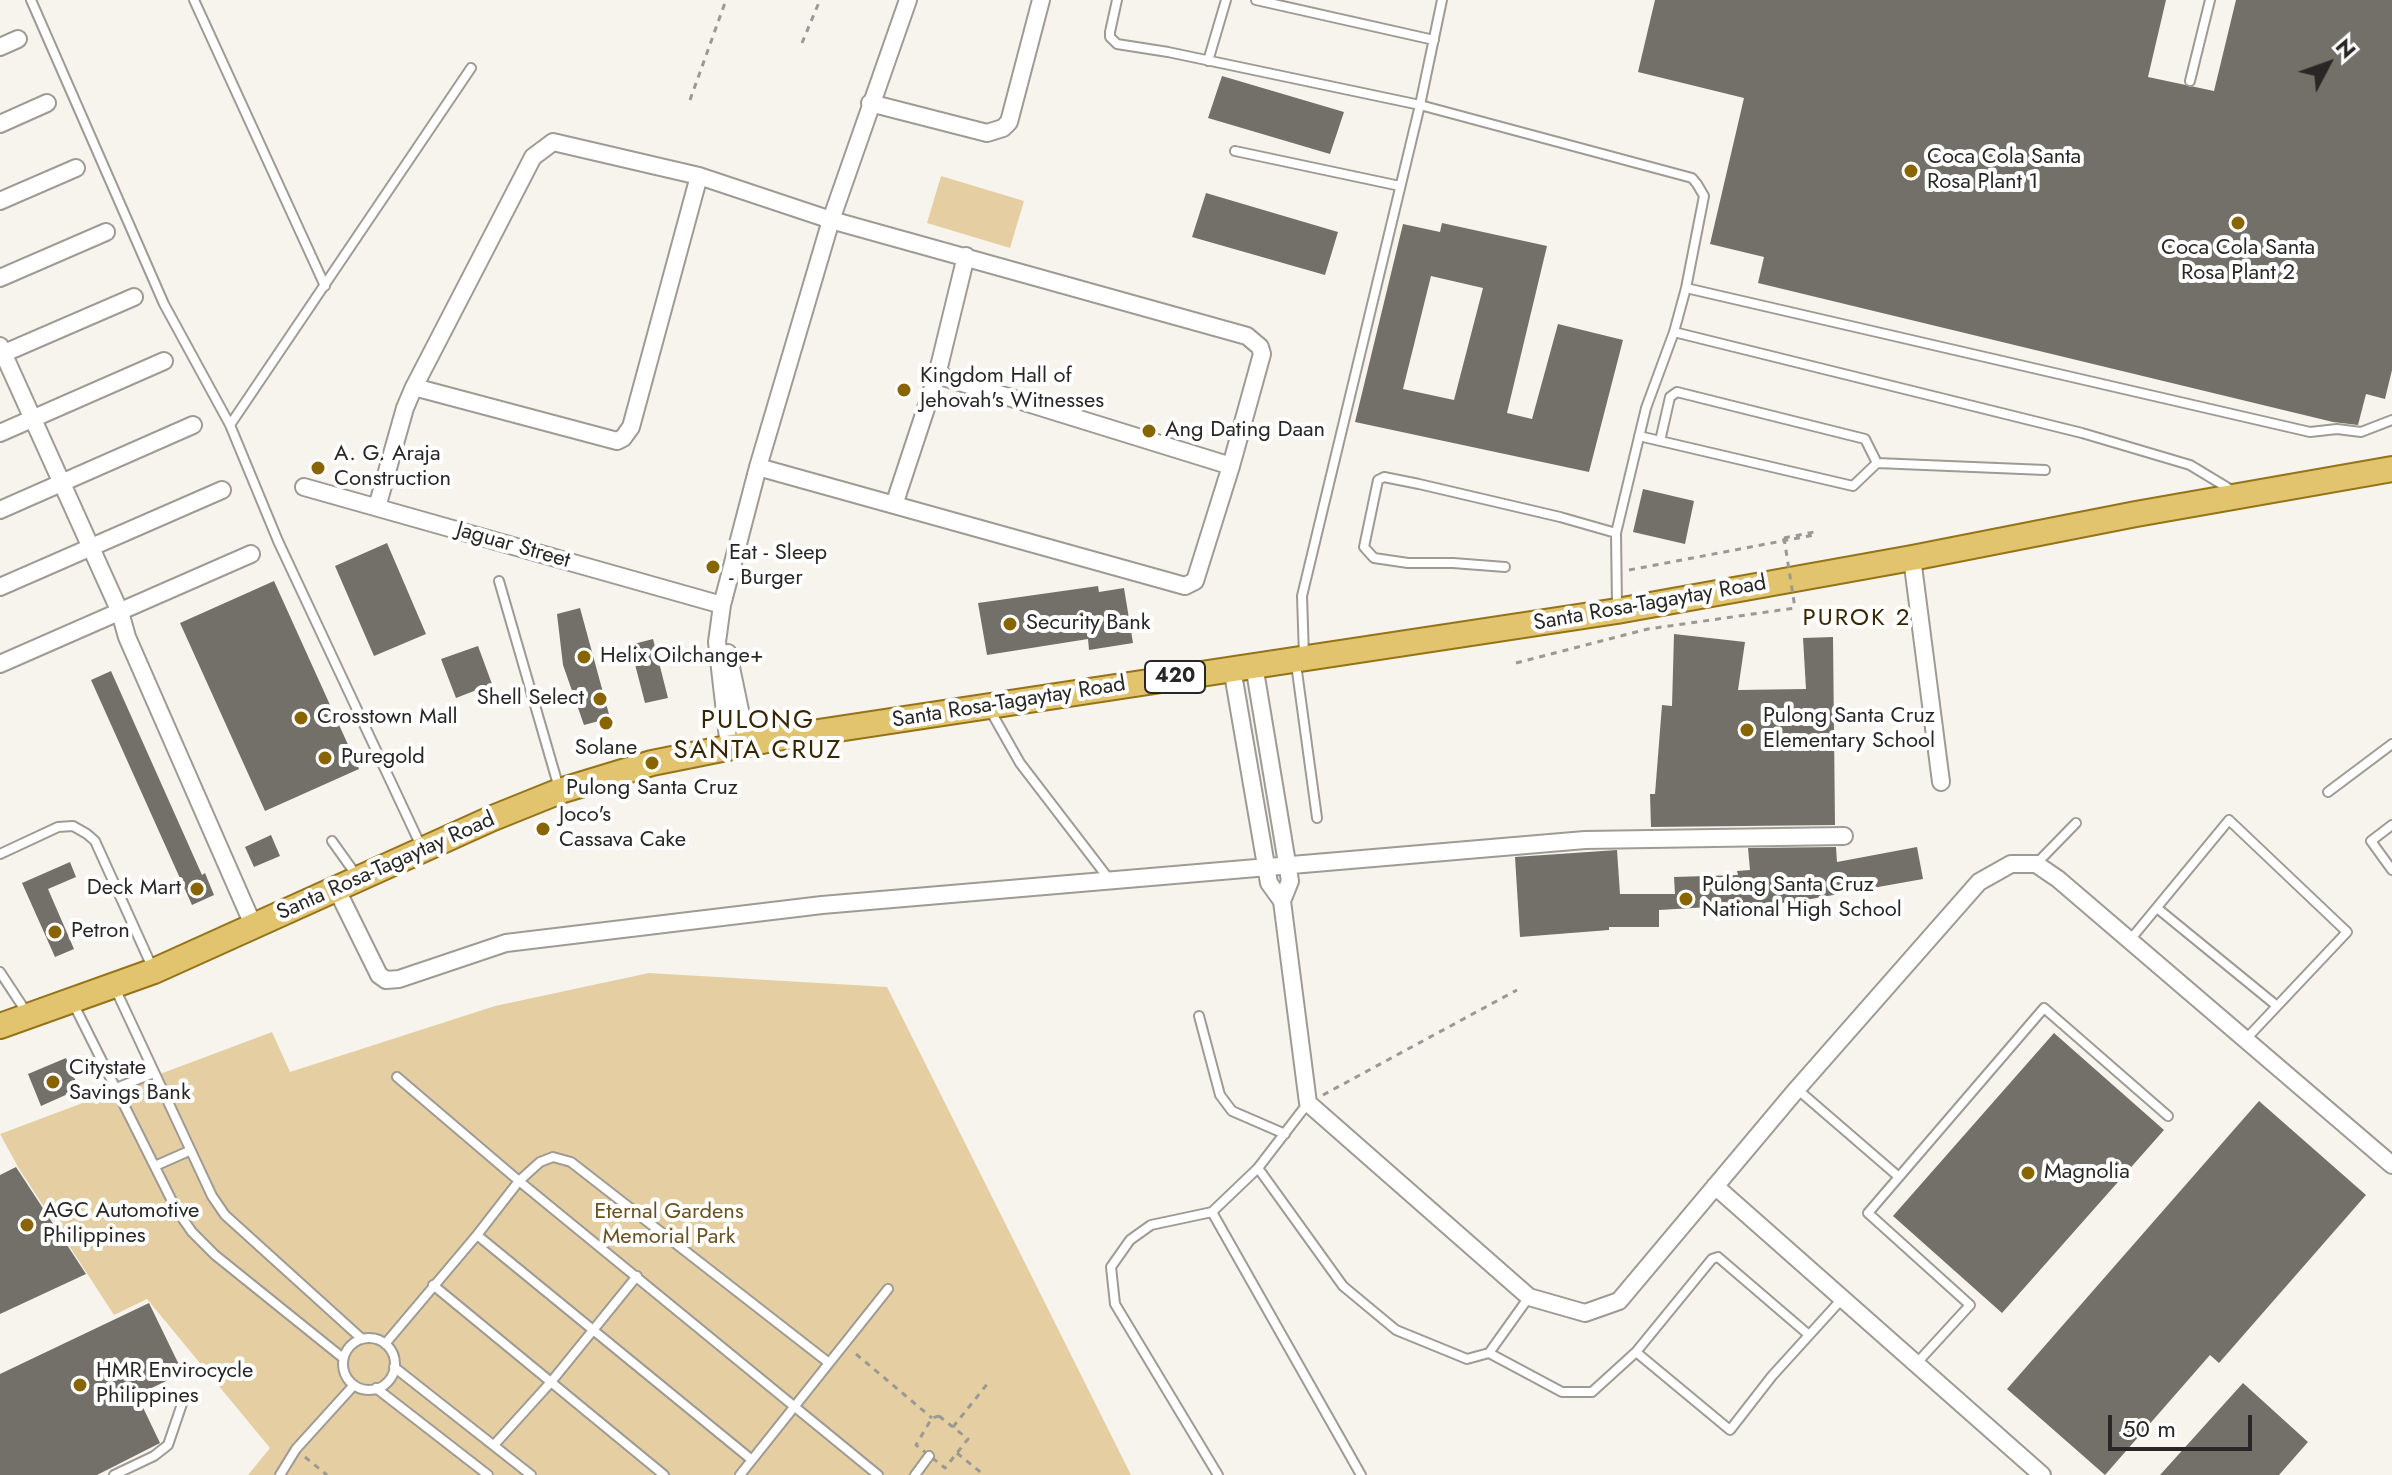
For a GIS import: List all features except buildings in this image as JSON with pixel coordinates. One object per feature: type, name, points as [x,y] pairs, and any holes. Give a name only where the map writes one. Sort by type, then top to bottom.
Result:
[{"type":"main road","name":"Santa Rosa-Tagaytay Road","points":[[0,1026],[154,971],[493,818],[560,791],[652,763],[988,706],[1617,611],[2392,469]]},
{"type":"street","points":[[738,746],[727,641],[719,626],[722,605],[758,467],[831,220],[908,0]]},
{"type":"street","points":[[870,103],[987,133],[1003,128],[1009,122],[1041,0]]},
{"type":"street","points":[[0,47],[18,39]]},
{"type":"street","points":[[0,124],[47,103]]},
{"type":"street","points":[[377,507],[405,408],[414,387],[533,157],[553,142],[699,176],[831,220],[1247,336],[1260,347],[1262,354],[1195,581],[1185,586],[758,467]]},
{"type":"street","points":[[0,201],[76,168]]},
{"type":"street","points":[[414,387],[617,441],[623,438],[631,427],[699,176]]},
{"type":"street","points":[[0,278],[106,232]]},
{"type":"street","points":[[894,505],[937,375],[966,256]]},
{"type":"street","points":[[134,297],[1,351],[120,612],[127,637],[254,927]]},
{"type":"street","points":[[0,433],[164,361]]},
{"type":"street","points":[[937,375],[1231,466]]},
{"type":"street","points":[[0,510],[193,425]]},
{"type":"street","name":"Jaguar Street","points":[[304,487],[722,605]]},
{"type":"street","points":[[0,587],[222,490]]},
{"type":"street","points":[[0,664],[251,554]]},
{"type":"street","points":[[1912,558],[1941,782]]},
{"type":"street","points":[[1243,667],[1290,881],[1282,901]]},
{"type":"street","points":[[1243,667],[1265,867],[1269,883],[1282,901],[1308,1103],[1529,1297],[1585,1313],[1619,1301],[1797,1089],[1979,882],[2011,864],[2036,864],[2392,1165]]},
{"type":"street","points":[[336,888],[379,975],[386,980],[399,979],[506,943],[822,905],[1585,840],[1844,836]]},
{"type":"street","points":[[1715,1186],[2042,1475]]},
{"type":"lane","points":[[31,0],[164,304],[230,425],[278,541],[423,850]]},
{"type":"lane","points":[[194,0],[325,286]]},
{"type":"lane","points":[[1117,0],[1110,32],[1110,37],[1117,44],[1420,105],[1692,178],[1704,196],[1686,288],[1674,332],[1646,408],[1616,533],[1617,611]]},
{"type":"lane","points":[[1208,61],[1226,0]]},
{"type":"lane","points":[[1256,0],[1434,40]]},
{"type":"lane","points":[[1317,818],[1299,658],[1302,596],[1420,105],[1442,0]]},
{"type":"lane","points":[[2190,81],[2210,0]]},
{"type":"lane","points":[[230,425],[471,68]]},
{"type":"lane","points":[[1235,151],[1400,186]]},
{"type":"lane","points":[[1686,288],[2310,432],[2337,429],[2361,432],[2392,420]]},
{"type":"lane","points":[[1674,332],[2096,437],[2190,465],[2240,495]]},
{"type":"lane","points":[[1660,441],[1670,397],[1677,392],[1865,439],[1877,463]]},
{"type":"lane","points":[[1639,436],[1853,486],[1877,463],[2045,470]]},
{"type":"lane","points":[[1505,567],[1408,563],[1374,558],[1364,547],[1378,480],[1384,477],[1419,484],[1616,533]]},
{"type":"lane","points":[[499,581],[560,791]]},
{"type":"lane","points":[[988,706],[1020,763],[1109,879]]},
{"type":"lane","points":[[2328,792],[2392,744]]},
{"type":"lane","points":[[2130,941],[2229,820],[2347,932],[2245,1040]]},
{"type":"lane","points":[[2036,864],[2076,823]]},
{"type":"lane","points":[[2392,825],[2371,841],[2392,870]]},
{"type":"lane","points":[[0,854],[58,827],[73,826],[87,834],[95,841],[154,971]]},
{"type":"lane","points":[[332,841],[358,878]]},
{"type":"lane","points":[[2157,908],[2277,1006]]},
{"type":"lane","points":[[0,972],[30,1017]]},
{"type":"lane","points":[[114,986],[189,1151],[225,1215],[362,1339]]},
{"type":"lane","points":[[73,1002],[176,1209],[215,1255],[343,1358]]},
{"type":"lane","points":[[1915,1365],[1970,1305],[1868,1213],[2044,1008],[2168,1116]]},
{"type":"lane","points":[[1199,1016],[1220,1095],[1232,1111],[1285,1134]]},
{"type":"lane","points":[[116,1088],[154,1073]]},
{"type":"lane","points":[[397,1077],[878,1475]]},
{"type":"lane","points":[[1797,1089],[1899,1177]]},
{"type":"lane","points":[[1218,1475],[1115,1304],[1111,1267],[1130,1240],[1151,1225],[1212,1212],[1258,1168],[1308,1103]]},
{"type":"lane","points":[[155,1166],[189,1151]]},
{"type":"lane","points":[[385,1344],[519,1181],[540,1162],[553,1157],[571,1162],[829,1363]]},
{"type":"lane","points":[[1258,1168],[1343,1286],[1396,1330],[1467,1359],[1489,1353],[1529,1297]]},
{"type":"lane","points":[[1212,1212],[1361,1475]]},
{"type":"lane","points":[[477,1235],[752,1460]]},
{"type":"lane","points":[[1489,1353],[1562,1392],[1592,1392],[1636,1352],[1712,1259],[1718,1257],[1809,1335]]},
{"type":"lane","points":[[494,1445],[551,1382],[637,1276]]},
{"type":"lane","points":[[433,1285],[664,1475]]},
{"type":"lane","points":[[743,1474],[888,1289]]},
{"type":"lane","points":[[1636,1352],[1730,1430],[1772,1376],[1841,1300]]},
{"type":"lane","points":[[370,1338],[385,1344],[393,1354],[392,1376],[376,1388],[354,1385],[344,1372],[343,1358],[350,1346],[370,1338]]},
{"type":"lane","points":[[394,1367],[531,1475]]},
{"type":"lane","points":[[280,1475],[296,1449],[354,1385]]},
{"type":"lane","points":[[376,1388],[488,1475]]},
{"type":"lane","points":[[114,1475],[154,1456],[168,1445],[185,1395]]},
{"type":"lane","points":[[915,1475],[929,1456]]},
{"type":"path","points":[[690,100],[726,0]]},
{"type":"path","points":[[802,43],[820,0]]},
{"type":"path","points":[[1516,663],[1648,629],[1795,608],[1784,538],[1814,532],[1814,535],[1616,573]]},
{"type":"path","points":[[1308,1103],[1517,990]]},
{"type":"path","points":[[843,1344],[932,1418]]},
{"type":"path","points":[[953,1427],[988,1383]]},
{"type":"path","points":[[939,1416],[968,1439],[945,1468],[916,1445],[932,1418],[939,1416]]},
{"type":"path","points":[[296,1449],[327,1475]]},
{"type":"path","points":[[957,1453],[984,1475]]},
{"type":"green space","points":[[941,176],[1024,201],[1010,248],[927,223]]},
{"type":"green space","name":"Eternal Gardens Memorial Park","points":[[649,973],[887,987],[1131,1475],[248,1475],[270,1448],[147,1299],[114,1315],[0,1134],[272,1032],[290,1072],[495,1006]]},
{"type":"place","name":"Coca Cola Santa Rosa Plant 1","points":[[1911,171]]},
{"type":"place","name":"Coca Cola Santa Rosa Plant 2","points":[[2238,223]]},
{"type":"place","name":"Kingdom Hall of Jehovah's Witnesses","points":[[904,390]]},
{"type":"place","name":"Ang Dating Daan","points":[[1149,431]]},
{"type":"place","name":"A. G. Araja Construction","points":[[318,468]]},
{"type":"place","name":"Eat - Sleep - Burger","points":[[713,567]]},
{"type":"place","name":"Security Bank","points":[[1010,624]]},
{"type":"place","name":"Helix Oilchange+","points":[[584,657]]},
{"type":"place","name":"Shell Select","points":[[600,699]]},
{"type":"place","name":"Crosstown Mall","points":[[301,718]]},
{"type":"place","name":"Solane","points":[[606,723]]},
{"type":"place","name":"Pulong Santa Cruz Elementary School","points":[[1747,730]]},
{"type":"place","name":"Puregold","points":[[325,758]]},
{"type":"place","name":"Pulong Santa Cruz","points":[[652,763]]},
{"type":"place","name":"Joco's Cassava Cake","points":[[543,829]]},
{"type":"place","name":"Deck Mart","points":[[197,889]]},
{"type":"place","name":"Pulong Santa Cruz National High School","points":[[1686,899]]},
{"type":"place","name":"Petron","points":[[55,932]]},
{"type":"place","name":"Citystate Savings Bank","points":[[53,1082]]},
{"type":"place","name":"Magnolia","points":[[2028,1173]]},
{"type":"place","name":"AGC Automotive Philippines","points":[[27,1225]]},
{"type":"place","name":"HMR Envirocycle Philippines","points":[[80,1385]]},
{"type":"district","name":"PUROK 2","points":[[1857,619]]},
{"type":"district","name":"PULONG SANTA CRUZ","points":[[758,737]]}]
